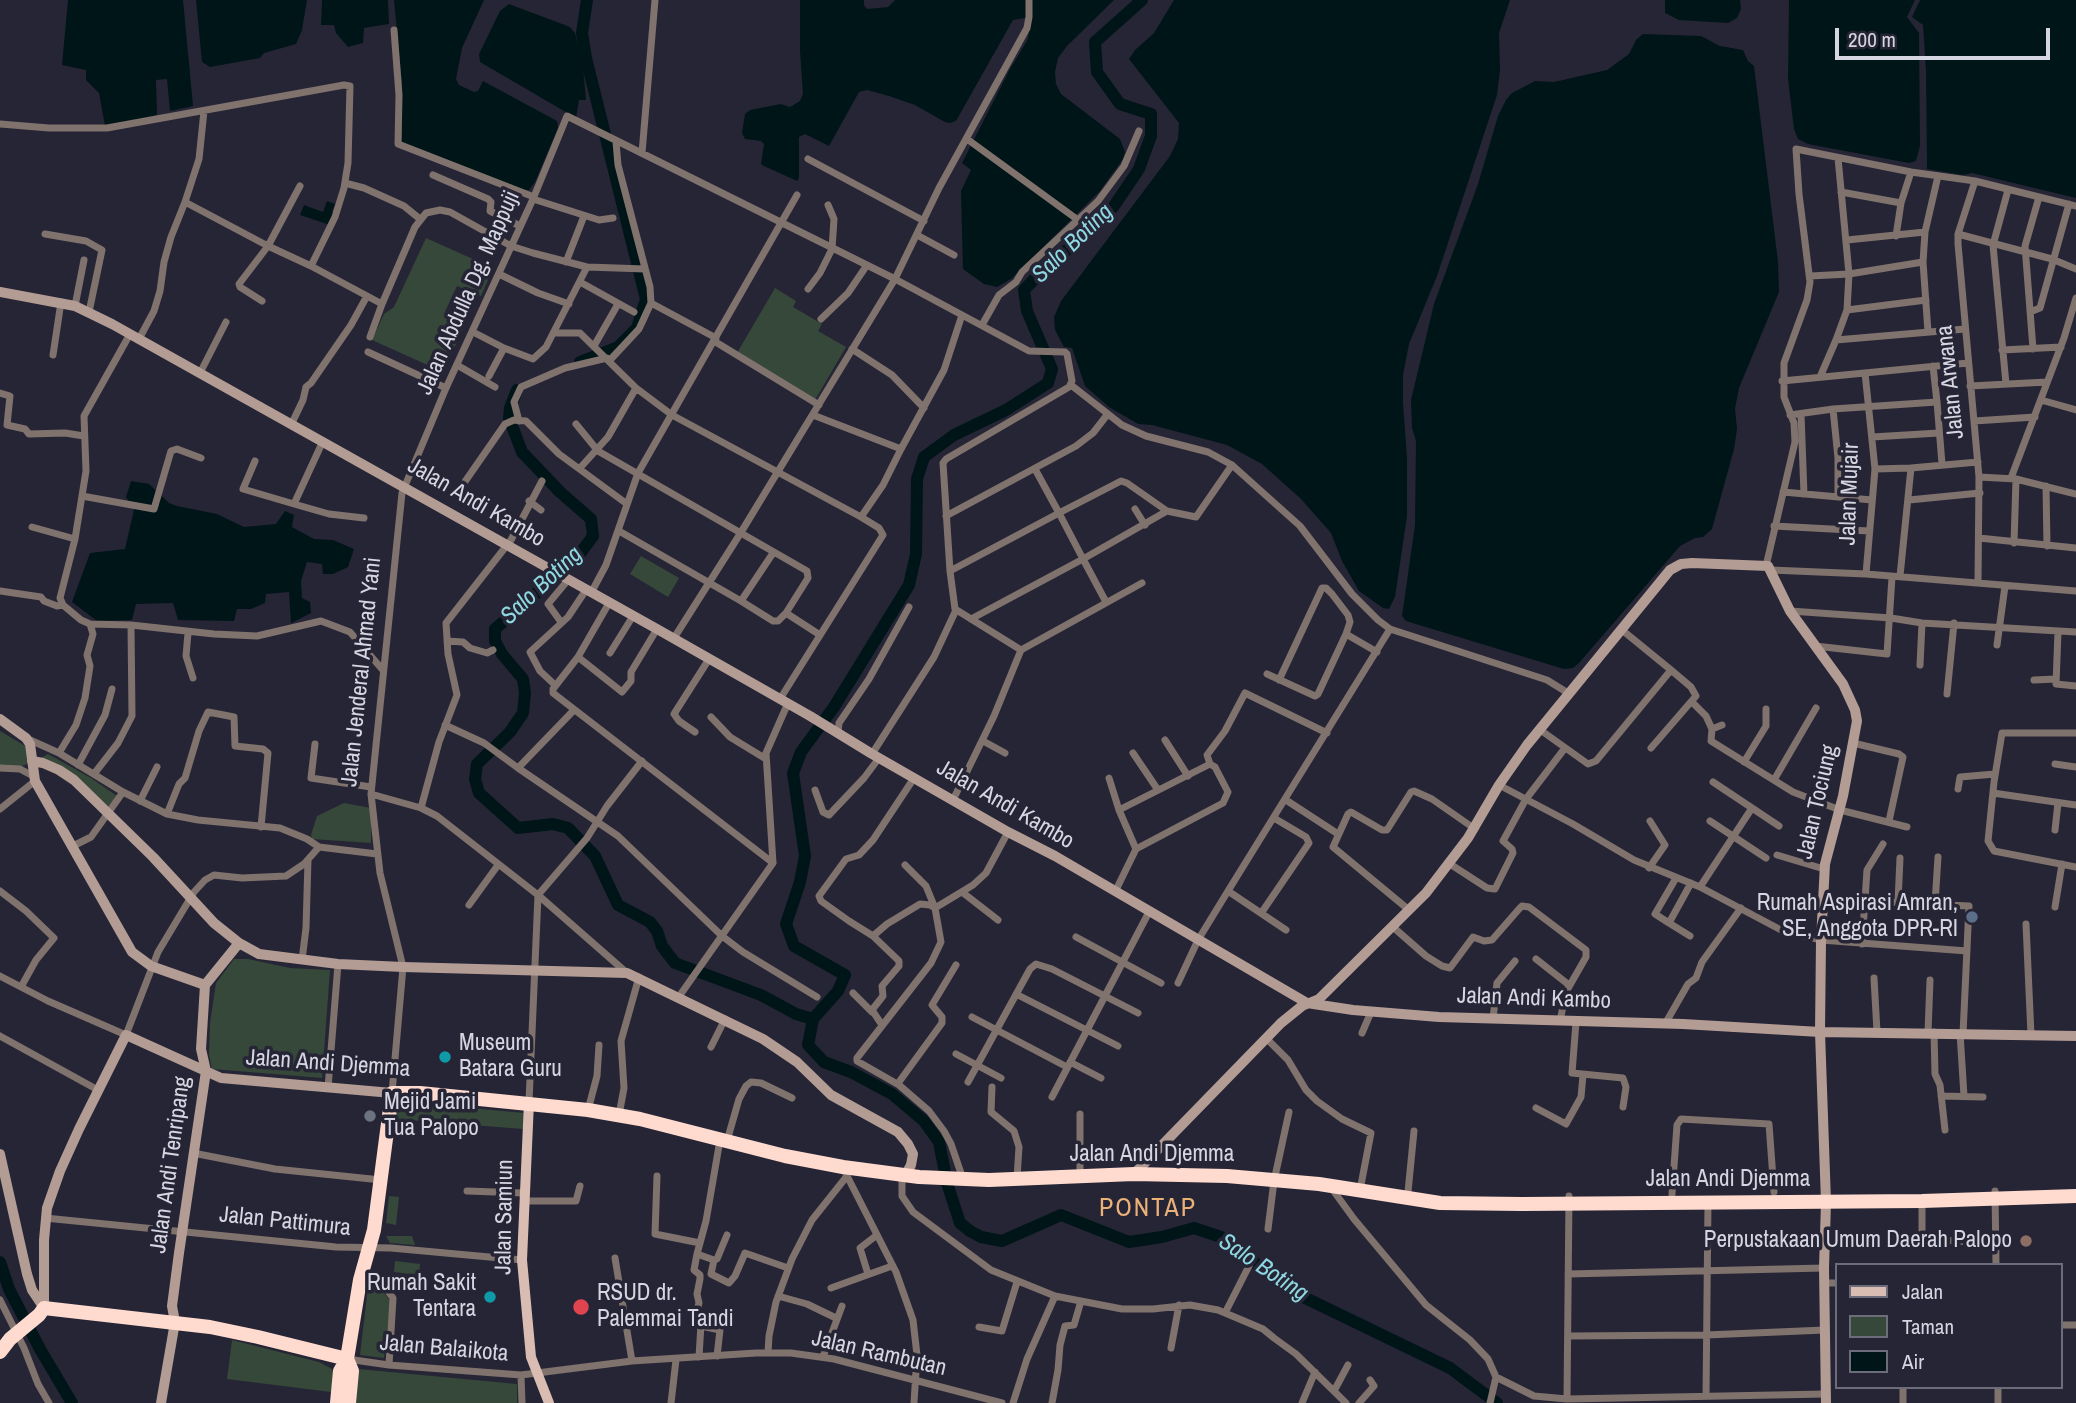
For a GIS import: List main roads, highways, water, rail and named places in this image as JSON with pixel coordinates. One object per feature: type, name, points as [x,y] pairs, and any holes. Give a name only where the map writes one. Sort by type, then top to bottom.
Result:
[{"type":"highway","name":"Jalan Andi Djemma","points":[[392,1093],[529,1102],[619,1115],[845,1172],[959,1180],[1133,1174],[1227,1176],[1382,1192],[1408,1192],[1440,1198]]},
{"type":"highway","name":"Jalan Jenderal Ahmad Yani","points":[[337,1403],[340,1371],[348,1359],[360,1280],[374,1230],[392,1093]]},
{"type":"highway","name":"Jalan Andi Djemma","points":[[1569,1200],[1774,1192],[1826,1198],[1922,1201],[2076,1186]]},
{"type":"highway","name":"Jalan Andi Djemma","points":[[1382,1192],[1397,1197],[1708,1202],[1995,1195],[2076,1196]]},
{"type":"highway","points":[[0,1352],[42,1312],[175,1322],[258,1336],[348,1359]]},
{"type":"highway","name":"Jalan Jenderal Ahmad Yani","points":[[348,1359],[352,1371],[349,1403]]},
{"type":"main road","name":"Jalan Samiun","points":[[529,1102],[522,1260],[531,1357],[549,1403]]},
{"type":"water","points":[[68,0],[183,0],[193,106],[170,111],[167,79],[156,80],[157,115],[105,126],[99,93],[86,80],[86,70],[62,65]]},
{"type":"water","points":[[196,0],[307,0],[302,30],[296,44],[264,53],[260,58],[210,67],[202,62]]},
{"type":"water","points":[[322,0],[388,0],[389,24],[364,28],[363,43],[348,47],[336,33],[334,25],[321,25]]},
{"type":"water","points":[[394,0],[484,0],[462,48],[456,79],[459,85],[474,92],[478,91],[483,81],[557,121],[558,128],[529,190],[522,190],[402,142],[402,83]]},
{"type":"water","points":[[800,0],[864,0],[867,9],[888,7],[895,0],[1114,0],[1067,46],[1058,58],[1055,72],[1056,84],[1061,94],[1120,139],[1125,152],[1123,159],[1100,191],[1011,279],[997,287],[984,284],[963,269],[961,191],[971,170],[962,163],[1028,39],[1031,17],[1013,20],[956,121],[945,122],[915,105],[889,96],[867,90],[859,92],[829,146],[805,134],[799,137],[797,181],[761,164],[764,144],[761,141],[745,139],[742,133],[745,114],[750,110],[781,104],[790,107],[800,101],[803,94]]},
{"type":"water","points":[[1174,0],[1510,0],[1499,33],[1500,70],[1497,95],[1437,276],[1409,344],[1403,375],[1407,516],[1395,597],[1389,609],[1383,608],[1359,591],[1342,561],[1331,533],[1300,498],[1262,464],[1227,445],[1152,425],[1138,424],[1109,407],[1085,386],[1072,348],[1064,347],[1055,330],[1054,317],[1061,301],[1170,156],[1178,139],[1179,123],[1129,59],[1154,33]]},
{"type":"water","points":[[1665,0],[1740,0],[1741,9],[1737,18],[1728,23],[1679,20],[1665,13]]},
{"type":"water","points":[[1789,0],[1915,0],[1907,17],[1919,33],[1920,146],[1916,161],[1909,163],[1808,144],[1798,139],[1794,129],[1788,79]]},
{"type":"water","points":[[1920,0],[2076,0],[2076,198],[1972,173],[1963,175],[1927,169],[1923,25],[1912,17]]},
{"type":"water","points":[[509,4],[570,27],[575,33],[583,67],[586,100],[579,100],[576,118],[480,62],[479,54],[500,11]]},
{"type":"water","points":[[1643,34],[1701,36],[1720,46],[1743,50],[1748,61],[1754,66],[1778,262],[1779,292],[1739,388],[1735,409],[1737,429],[1734,449],[1712,529],[1703,537],[1680,546],[1579,663],[1573,668],[1564,669],[1406,621],[1402,616],[1415,525],[1416,441],[1412,428],[1411,400],[1434,304],[1478,184],[1498,116],[1506,100],[1512,93],[1535,81],[1554,82],[1607,70],[1629,54],[1636,40]]},
{"type":"water","points":[[327,201],[335,204],[330,225],[300,215],[304,205],[323,212]]},
{"type":"water","points":[[131,481],[149,484],[169,503],[217,514],[244,527],[276,524],[285,511],[294,515],[292,527],[314,539],[333,540],[354,549],[348,567],[333,574],[323,574],[322,564],[307,562],[301,581],[302,598],[310,602],[311,613],[291,623],[289,592],[266,594],[265,603],[251,609],[237,609],[234,621],[178,620],[173,603],[136,604],[132,620],[97,621],[72,602],[90,553],[125,549],[134,510],[126,497]]},
{"type":"waterway","name":"Salo Boting","points":[[580,362],[618,347],[637,328],[646,299],[586,58],[582,33],[587,0]]},
{"type":"waterway","name":"Salo Boting","points":[[1142,0],[1095,42],[1097,72],[1120,104],[1151,114],[1151,136],[1139,169],[1114,206],[1024,290],[1027,311],[1052,369],[1048,383],[1006,410],[954,435],[924,457],[917,479],[916,554],[909,585],[834,707],[801,752],[793,773],[805,856],[800,882],[786,924],[794,946],[845,975],[838,991],[813,1019],[808,1045],[824,1062],[851,1072],[892,1094],[924,1121],[939,1142],[947,1183],[960,1223],[981,1237],[1002,1241],[1061,1215],[1129,1242],[1194,1228],[1221,1237],[1291,1291],[1450,1368],[1497,1403]]},
{"type":"waterway","name":"Salo Boting","points":[[517,390],[509,418],[522,452],[560,492],[591,519],[593,536],[577,558],[495,629],[495,641],[523,679],[525,693],[523,713],[510,732],[477,764],[475,779],[479,793],[518,828],[553,824],[568,828],[595,856],[618,905],[650,922],[657,931],[662,946],[675,963],[761,995],[796,1014],[813,1019]]},
{"type":"waterway","points":[[0,1262],[9,1289],[72,1403]]},
{"type":"place","name":"Rumah Aspirasi Amran, SE, Anggota DPR-RI","points":[[1972,917]]},
{"type":"place","name":"Museum Batara Guru","points":[[445,1057]]},
{"type":"place","name":"Mejid Jami Tua Palopo","points":[[370,1116]]},
{"type":"place","name":"Perpustakaan Umum Daerah Palopo","points":[[2026,1241]]},
{"type":"place","name":"Rumah Sakit Tentara","points":[[490,1297]]},
{"type":"place","name":"RSUD dr. Palemmai Tandi","points":[[581,1307]]},
{"type":"district","name":"PONTAP","points":[[1148,1209]]}]
